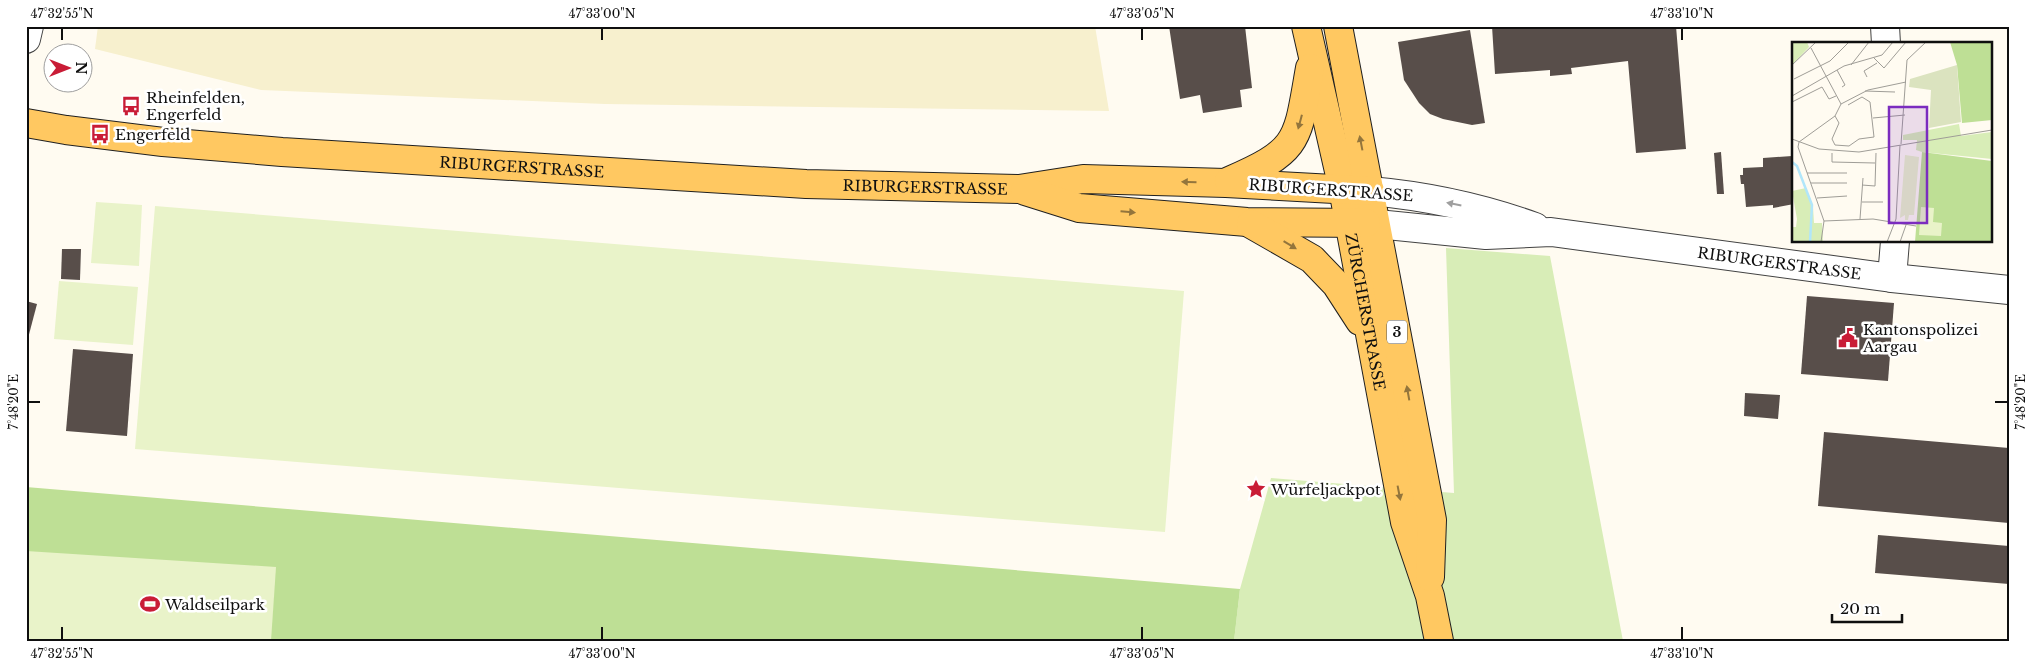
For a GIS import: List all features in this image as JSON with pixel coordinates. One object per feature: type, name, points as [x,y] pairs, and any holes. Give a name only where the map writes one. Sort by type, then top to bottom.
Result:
[{"type":"main road","name":"ZÜRCHERSTRASSE","points":[[1306,26],[1343,189],[1368,333],[1405,522],[1430,596],[1439,641]]},
{"type":"main road","name":"ZÜRCHERSTRASSE","points":[[1338,26],[1432,520],[1430,596]]},
{"type":"main road","name":"RIBURGERSTRASSE","points":[[1226,182],[1278,157],[1293,142],[1301,123],[1312,56]]},
{"type":"main road","name":"RIBURGERSTRASSE","points":[[26,123],[66,130],[273,152],[806,184],[1019,189],[1083,179],[1226,182],[1370,191]]},
{"type":"main road","name":"RIBURGERSTRASSE","points":[[1019,189],[1079,208],[1247,222],[1349,222],[1377,224]]},
{"type":"main road","points":[[1247,222],[1312,259],[1336,284],[1368,333]]},
{"type":"street","points":[[26,39],[29,26]]},
{"type":"street","points":[[1885,26],[1886,42]]},
{"type":"street","name":"RIBURGERSTRASSE","points":[[1370,191],[1405,194],[1490,211],[1551,232]]},
{"type":"street","name":"RIBURGERSTRASSE","points":[[1377,224],[1486,235],[1551,232],[1892,278],[2009,290]]},
{"type":"street","points":[[1892,278],[1895,242]]},
{"type":"shaded area","points":[[98,26],[1095,26],[1109,111],[605,104],[261,90],[95,49]]},
{"type":"green space","points":[[96,202],[142,205],[139,266],[91,263]]},
{"type":"green space","points":[[155,206],[1184,291],[1165,532],[135,449]]},
{"type":"green space","points":[[1446,248],[1550,256],[1623,641],[1234,641],[1240,589],[1271,478],[1454,493]]},
{"type":"green space","points":[[59,281],[138,287],[133,345],[54,339]]},
{"type":"green space","points":[[26,487],[1240,589],[1234,641],[26,641]]},
{"type":"green space","name":"Waldseilpark","points":[[26,551],[276,567],[271,641],[26,641]]},
{"type":"building","points":[[1169,26],[1245,26],[1252,88],[1240,90],[1242,107],[1203,113],[1200,95],[1180,99]]},
{"type":"building","points":[[1492,26],[1676,26],[1686,149],[1636,153],[1628,61],[1571,68],[1572,74],[1550,76],[1550,70],[1495,74]]},
{"type":"building","points":[[1470,30],[1485,123],[1472,125],[1443,119],[1430,114],[1419,103],[1404,80],[1398,42]]},
{"type":"building","points":[[1721,152],[1724,194],[1717,194],[1714,153]]},
{"type":"building","points":[[1792,156],[1792,204],[1773,208],[1773,205],[1746,207],[1744,184],[1741,184],[1740,175],[1743,175],[1743,168],[1763,167],[1763,158]]},
{"type":"building","points":[[62,249],[81,249],[80,280],[61,279]]},
{"type":"building","name":"Kantonspolizei Aargau","points":[[1807,296],[1894,303],[1888,381],[1801,374]]},
{"type":"building","points":[[26,301],[37,304],[27,342],[26,342]]},
{"type":"building","points":[[73,349],[133,354],[127,436],[66,431]]},
{"type":"building","points":[[1745,393],[1780,395],[1778,419],[1744,416]]},
{"type":"building","points":[[1824,432],[2009,448],[2009,523],[1818,506]]},
{"type":"building","points":[[1878,535],[2009,546],[2009,584],[1875,573]]},
{"type":"place","name":"Rheinfelden, Engerfeld","points":[[131,106]]},
{"type":"place","name":"Engerfeld","points":[[100,134]]},
{"type":"place","name":"Kantonspolizei Aargau","points":[[1848,338]]},
{"type":"place","name":"Würfeljackpot","points":[[1256,489]]},
{"type":"place","name":"Waldseilpark","points":[[150,604]]}]
